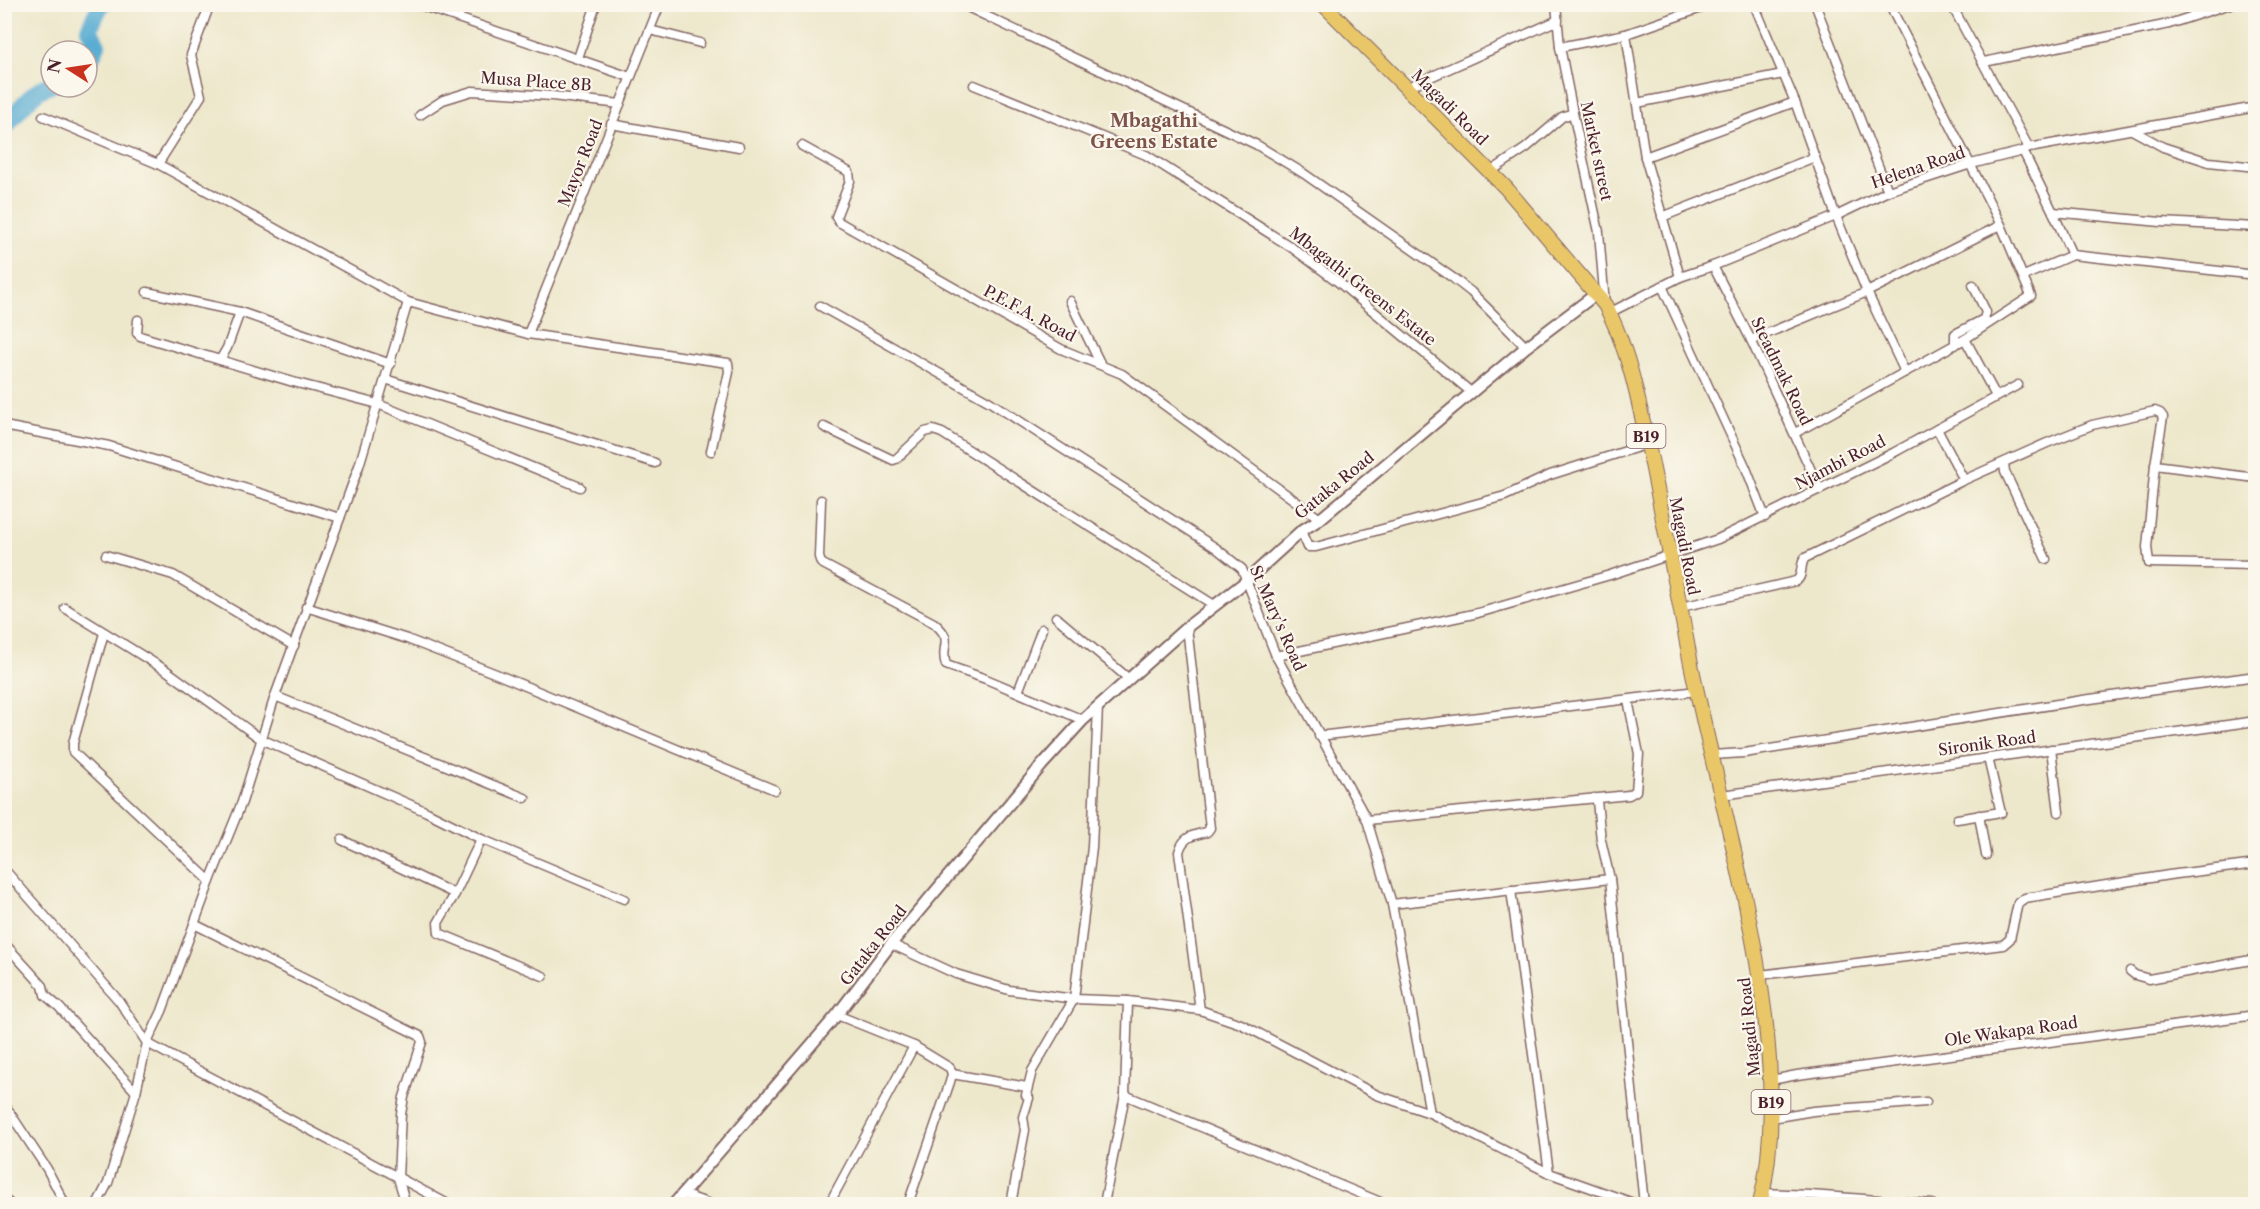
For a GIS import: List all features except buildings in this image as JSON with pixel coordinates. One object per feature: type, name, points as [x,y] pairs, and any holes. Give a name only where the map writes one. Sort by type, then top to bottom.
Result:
[{"type":"highway","name":"Magadi Road","points":[[1323,4],[1490,172],[1603,304],[1617,326],[1648,444],[1697,691],[1722,795],[1760,975],[1771,1080],[1768,1154],[1761,1199]]},
{"type":"street","points":[[158,164],[201,96],[191,55],[210,4]]},
{"type":"street","points":[[417,4],[630,77]]},
{"type":"street","points":[[578,58],[596,4]]},
{"type":"street","name":"Mayor Road","points":[[528,334],[660,4]]},
{"type":"street","points":[[961,4],[1257,146],[1303,173],[1471,292],[1526,347]]},
{"type":"street","name":"Market street","points":[[1556,4],[1560,47],[1599,232],[1603,304]]},
{"type":"street","points":[[1560,47],[1626,34],[1713,4]]},
{"type":"street","points":[[1754,4],[1795,102],[1836,216],[1867,292],[1905,372]]},
{"type":"street","points":[[1815,4],[1888,191]]},
{"type":"street","points":[[1795,433],[1955,345],[2031,296],[2001,225],[1889,4]]},
{"type":"street","points":[[1951,4],[1984,62],[2026,149],[2072,255]]},
{"type":"street","points":[[1984,62],[2169,24],[2230,4]]},
{"type":"street","points":[[1408,87],[1558,20]]},
{"type":"street","points":[[650,30],[700,43]]},
{"type":"street","points":[[1626,34],[1645,157],[1680,277]]},
{"type":"street","points":[[1637,103],[1783,74]]},
{"type":"street","name":"Mbagathi Greens Estate","points":[[974,85],[1146,155],[1291,247],[1337,281],[1471,392]]},
{"type":"street","name":"Musa Place 8B","points":[[420,115],[442,100],[472,91],[552,96],[620,104]]},
{"type":"street","points":[[1645,157],[1795,102]]},
{"type":"street","name":"Helena Road","points":[[1603,304],[1662,286],[1680,277],[1713,266],[1836,216],[1888,191],[1971,164],[2026,149],[2256,107]]},
{"type":"street","points":[[1490,172],[1526,148],[1562,117],[1573,113]]},
{"type":"street","points":[[43,116],[158,164],[408,302],[528,334],[728,363],[729,372],[711,451]]},
{"type":"street","points":[[611,124],[739,147]]},
{"type":"street","points":[[2132,130],[2163,147],[2209,162],[2256,167]]},
{"type":"street","name":"P.E.F.A. Road","points":[[802,146],[849,172],[850,181],[836,217],[839,222],[1061,349],[1100,363],[1122,374],[1320,519]]},
{"type":"street","points":[[1662,216],[1815,157]]},
{"type":"street","points":[[2053,212],[2161,222],[2256,227]]},
{"type":"street","points":[[1751,340],[1867,292],[2001,225]]},
{"type":"street","points":[[2024,276],[2072,255],[2256,275]]},
{"type":"street","name":"Steadmak Road","points":[[1713,266],[1751,340],[1820,490]]},
{"type":"street","points":[[1955,345],[1955,334],[1984,319],[1986,312],[1972,285]]},
{"type":"street","points":[[1662,286],[1746,468],[1765,517]]},
{"type":"street","points":[[147,292],[240,312],[391,364]]},
{"type":"street","points":[[1070,301],[1100,363]]},
{"type":"street","points":[[97,1204],[108,1183],[136,1092],[147,1043],[162,1011],[210,881],[243,802],[275,696],[340,518],[378,404],[408,302]]},
{"type":"street","name":"Gataka Road","points":[[674,1204],[837,1015],[891,944],[1042,765],[1083,720],[1186,627],[1245,582],[1301,531],[1320,519],[1526,347],[1603,304]]},
{"type":"street","name":"St Mary's Road","points":[[820,306],[990,402],[1216,548],[1242,569],[1245,582],[1276,656],[1366,820],[1392,904],[1430,1113]]},
{"type":"street","points":[[220,360],[227,348],[240,312]]},
{"type":"street","points":[[138,320],[137,333],[140,336],[378,404],[579,487]]},
{"type":"street","points":[[1965,339],[1996,396]]},
{"type":"street","points":[[386,379],[655,463]]},
{"type":"street","name":"Njambi Road","points":[[1276,656],[1478,613],[1671,556],[1718,539],[1820,490],[2018,385]]},
{"type":"street","points":[[1681,607],[1796,581],[1800,577],[1805,558],[1964,480],[2092,425],[2155,411],[2160,412],[2163,417],[2155,465],[2147,547],[2149,563],[2256,565]]},
{"type":"street","points":[[4,426],[109,446],[340,518]]},
{"type":"street","points":[[824,427],[893,460],[925,432],[933,430],[942,433],[1214,605]]},
{"type":"street","points":[[1937,429],[1964,480]]},
{"type":"street","points":[[1301,531],[1308,547],[1316,547],[1505,496],[1550,475],[1648,444]]},
{"type":"street","points":[[2004,464],[2005,472],[2046,559]]},
{"type":"street","points":[[2155,465],[2256,478]]},
{"type":"street","points":[[821,500],[819,557],[821,563],[934,623],[945,632],[946,665],[1083,720]]},
{"type":"street","points":[[106,555],[173,575],[294,646]]},
{"type":"street","points":[[306,607],[407,639],[775,790]]},
{"type":"street","points":[[65,608],[168,671],[261,739],[427,812],[481,839],[624,899]]},
{"type":"street","points":[[1056,616],[1129,679]]},
{"type":"street","points":[[1186,627],[1210,828],[1207,832],[1189,836],[1181,843],[1179,852],[1200,1010]]},
{"type":"street","points":[[1018,692],[1042,629]]},
{"type":"street","points":[[104,633],[73,743],[73,752],[210,881]]},
{"type":"street","points":[[1712,755],[1744,753],[2083,700],[2256,676]]},
{"type":"street","points":[[1319,736],[1697,691]]},
{"type":"street","points":[[275,696],[525,798]]},
{"type":"street","points":[[1366,820],[1629,795],[1636,791],[1639,754],[1628,700]]},
{"type":"street","points":[[1011,1204],[1025,1130],[1023,1117],[1029,1098],[1026,1095],[1027,1087],[1032,1071],[1074,999],[1092,847],[1098,706]]},
{"type":"street","name":"Sironik Road","points":[[1722,795],[2256,721]]},
{"type":"street","points":[[2051,749],[2060,812]]},
{"type":"street","points":[[1957,819],[2001,813],[1988,758]]},
{"type":"street","points":[[1594,798],[1597,801],[1601,840],[1610,879],[1644,1204]]},
{"type":"street","points":[[1979,815],[1986,855]]},
{"type":"street","points":[[481,839],[455,894],[438,923],[439,933],[543,976]]},
{"type":"street","points":[[342,840],[455,894]]},
{"type":"street","points":[[1760,975],[2002,945],[2010,939],[2018,903],[2025,898],[2256,864]]},
{"type":"street","points":[[4,869],[118,1001],[147,1043],[447,1204]]},
{"type":"street","points":[[1392,904],[1610,879]]},
{"type":"street","points":[[1511,890],[1549,1173]]},
{"type":"street","points":[[194,924],[420,1036],[422,1042],[404,1096],[398,1178],[406,1204]]},
{"type":"street","points":[[4,943],[43,986],[45,995],[59,1007],[136,1092]]},
{"type":"street","points":[[891,944],[956,974],[1009,990],[1074,999],[1128,1001],[1200,1010],[1241,1024],[1377,1095],[1430,1113],[1549,1173],[1636,1204]]},
{"type":"street","points":[[2130,971],[2134,975],[2149,979],[2256,959]]},
{"type":"street","points":[[1104,1204],[1125,1095],[1128,1001]]},
{"type":"street","points":[[837,1015],[914,1046],[950,1068],[952,1074],[908,1204]]},
{"type":"street","name":"Ole Wakapa Road","points":[[1771,1080],[2256,1015]]},
{"type":"street","points":[[829,1204],[914,1046]]},
{"type":"street","points":[[952,1074],[1027,1087]]},
{"type":"street","points":[[1125,1095],[1385,1204]]},
{"type":"street","points":[[1771,1118],[1813,1111],[1926,1102]]},
{"type":"street","points":[[4,1104],[47,1169],[65,1204]]},
{"type":"street","points":[[682,1194],[710,1204]]},
{"type":"street","points":[[1761,1199],[1810,1195],[1932,1204]]},
{"type":"street","points":[[4,1199],[10,1204]]},
{"type":"waterway","points":[[94,39],[89,29],[101,4]]},
{"type":"waterway","points":[[4,128],[39,91]]},
{"type":"district","name":"Mbagathi Greens Estate","points":[[1154,131]]}]
